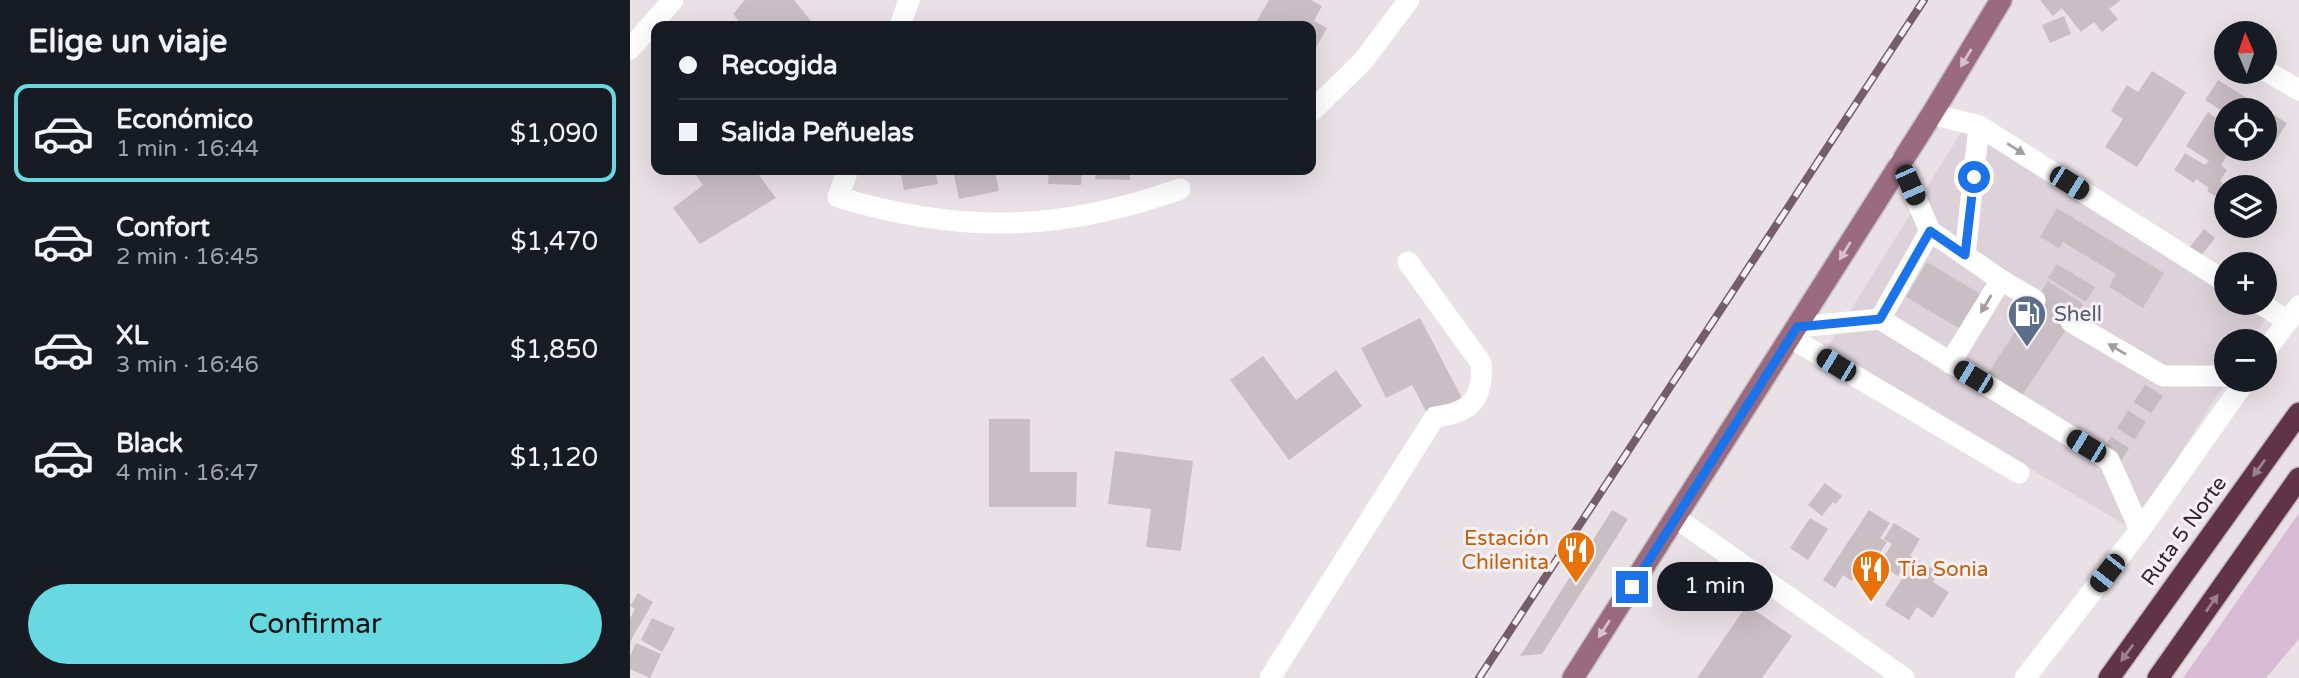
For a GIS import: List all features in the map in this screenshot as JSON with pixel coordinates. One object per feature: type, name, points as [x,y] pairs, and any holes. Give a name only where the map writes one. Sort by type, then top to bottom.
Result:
[{"type":"highway","name":"Ruta 5 Norte","points":[[2109,678],[2299,413]]},
{"type":"highway","points":[[2158,678],[2299,478]]},
{"type":"main road","points":[[1573,678],[1932,114],[2001,0]]},
{"type":"street","points":[[655,21],[673,0]]},
{"type":"street","points":[[902,21],[909,0]]},
{"type":"street","points":[[1316,107],[1363,61],[1409,0]]},
{"type":"street","points":[[630,49],[651,25]]},
{"type":"street","points":[[2277,77],[2299,90]]},
{"type":"street","points":[[1932,114],[1979,126],[2214,274]]},
{"type":"street","points":[[1965,255],[1979,126]]},
{"type":"street","points":[[1900,162],[1930,231],[2035,300]]},
{"type":"street","points":[[846,175],[838,197],[910,216],[983,224],[1063,220],[1142,203],[1180,189]]},
{"type":"street","points":[[1880,319],[1930,231]]},
{"type":"street","points":[[1270,678],[1435,417],[1463,411],[1474,402],[1479,392],[1481,363],[1408,262]]},
{"type":"street","points":[[1950,363],[2001,280]]},
{"type":"street","points":[[2277,336],[2293,314]]},
{"type":"street","points":[[1794,332],[1880,319],[2109,460],[2140,530]]},
{"type":"street","points":[[2071,322],[2164,376],[2214,376]]},
{"type":"street","points":[[1794,332],[2020,473]]},
{"type":"street","points":[[2025,678],[2140,530],[2238,392]]},
{"type":"street","points":[[1675,518],[1904,678]]},
{"type":"shaded area","points":[[1970,118],[2214,269],[2214,315],[2268,315],[2259,329],[2214,329],[2214,392],[2219,392],[2132,529],[1827,348]]},
{"type":"shaded area","points":[[2299,513],[2299,639],[2266,678],[2183,678]]},
{"type":"building","points":[[745,0],[794,0],[811,21],[739,21],[733,14]]},
{"type":"building","points":[[1269,0],[1311,0],[1322,6],[1314,21],[1257,21]]},
{"type":"building","points":[[2040,0],[2121,0],[2109,9],[2118,19],[2102,32],[2094,22],[2081,32],[2062,8],[2053,16]]},
{"type":"building","points":[[2064,16],[2071,34],[2050,43],[2042,25]]},
{"type":"building","points":[[1316,22],[1327,28],[1316,47]]},
{"type":"building","points":[[2152,71],[2186,92],[2137,167],[2105,147],[2123,119],[2111,111],[2127,85],[2138,92]]},
{"type":"building","points":[[2215,84],[2224,84],[2247,98],[2214,98],[2214,106],[2205,100]]},
{"type":"building","points":[[2208,112],[2214,116],[2214,161],[2224,161],[2221,165],[2227,170],[2224,175],[2214,175],[2214,195],[2196,179],[2194,183],[2174,170],[2185,153],[2205,165],[2209,161],[2186,146]]},
{"type":"building","points":[[2277,117],[2287,123],[2277,139]]},
{"type":"building","points":[[696,175],[759,175],[776,198],[700,244],[673,208],[703,185]]},
{"type":"building","points":[[901,175],[936,175],[938,184],[904,190]]},
{"type":"building","points":[[954,175],[996,175],[999,191],[959,199]]},
{"type":"building","points":[[1049,175],[1082,175],[1081,185],[1048,184]]},
{"type":"building","points":[[1095,175],[1130,175],[1130,180],[1095,179]]},
{"type":"building","points":[[2057,208],[2164,273],[2143,308],[2109,287],[2116,274],[2063,242],[2059,248],[2040,237]]},
{"type":"building","points":[[2204,229],[2215,238],[2200,257],[2189,248]]},
{"type":"building","points":[[1927,262],[1982,295],[1962,330],[1906,297]]},
{"type":"building","points":[[2057,264],[2095,287],[2086,302],[2048,278]]},
{"type":"building","points":[[2048,281],[2083,304],[2019,400],[1985,378]]},
{"type":"building","points":[[1420,318],[1462,398],[1428,415],[1412,385],[1386,398],[1361,348]]},
{"type":"building","points":[[1263,356],[1296,400],[1336,370],[1362,406],[1289,460],[1230,380]]},
{"type":"building","points":[[989,419],[1030,419],[1030,472],[1077,472],[1076,507],[989,507]]},
{"type":"building","points":[[1115,451],[1193,461],[1181,551],[1146,547],[1151,509],[1108,504]]},
{"type":"building","points":[[1825,483],[1842,496],[1836,504],[1833,502],[1822,516],[1808,505]]},
{"type":"building","points":[[1612,510],[1628,519],[1542,654],[1520,656]]},
{"type":"building","points":[[1869,510],[1890,523],[1880,538],[1887,542],[1874,562],[1879,565],[1873,575],[1861,567],[1852,581],[1843,575],[1835,588],[1823,580]]},
{"type":"building","points":[[1810,518],[1828,529],[1808,560],[1790,548]]},
{"type":"building","points":[[1894,523],[1920,539],[1910,556],[1939,572],[1933,582],[1949,592],[1933,618],[1917,607],[1909,620],[1885,605],[1909,568],[1904,566],[1898,576],[1879,564],[1892,544],[1884,539]]},
{"type":"building","points":[[638,593],[653,602],[630,642],[630,618],[635,609],[630,606]]},
{"type":"building","points":[[1747,605],[1792,636],[1762,678],[1697,678]]},
{"type":"building","points":[[652,618],[675,628],[662,652],[641,640]]},
{"type":"building","points":[[636,643],[661,654],[650,678],[630,669],[630,656]]},
{"type":"tunnel","points":[[2035,300],[2071,322]]},
{"type":"tunnel","points":[[2109,460],[2163,376]]},
{"type":"railway","points":[[1479,678],[1924,0]]},
{"type":"place","name":"Shell","points":[[2027,348]]},
{"type":"place","name":"Estación Chilenita","points":[[1576,584]]},
{"type":"place","name":"Tía Sonia","points":[[1871,603]]},
{"type":"route","points":[[1632,587],[1797,327],[1880,319],[1930,231],[1965,255],[1974,177]]}]
